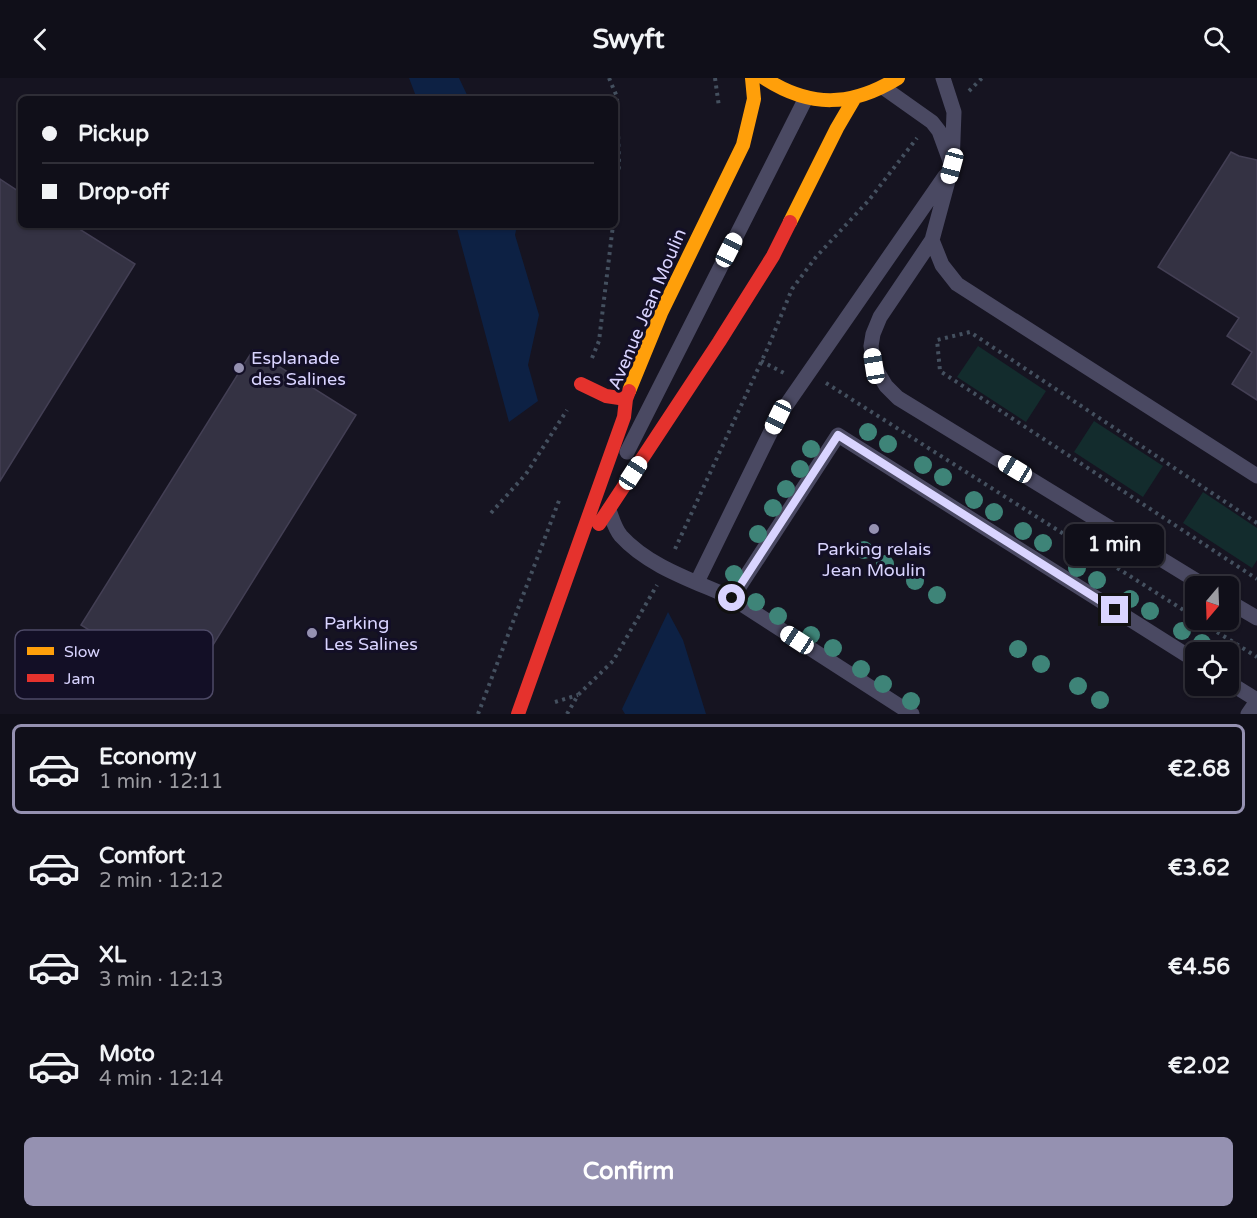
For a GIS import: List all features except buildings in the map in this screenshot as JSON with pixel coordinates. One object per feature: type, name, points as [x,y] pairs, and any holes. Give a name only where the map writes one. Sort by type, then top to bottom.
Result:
[{"type":"main road","name":"Avenue Jean Moulin","points":[[518,714],[624,417],[626,399],[662,314],[743,145],[754,99],[752,78]]},
{"type":"main road","points":[[764,78],[776,87],[806,98],[830,101],[854,99],[884,88],[898,78]]},
{"type":"main road","name":"Avenue Jean Moulin","points":[[575,557],[609,510],[773,256],[837,128],[854,99]]},
{"type":"main road","points":[[581,384],[606,396],[626,399]]},
{"type":"lane","points":[[943,78],[954,112],[952,166],[932,240],[880,317],[873,334],[871,346],[874,366],[886,386],[898,398],[1189,576]]},
{"type":"lane","points":[[884,88],[932,122],[939,131],[952,166]]},
{"type":"lane","points":[[575,557],[806,98]]},
{"type":"lane","points":[[697,582],[778,417],[952,166]]},
{"type":"lane","points":[[932,240],[942,265],[957,284],[1257,476]]},
{"type":"lane","points":[[732,598],[838,435],[1185,654]]},
{"type":"lane","points":[[609,510],[620,535],[643,554],[667,568],[732,598],[912,714]]},
{"type":"lane","points":[[1239,607],[1257,618]]},
{"type":"lane","points":[[1239,689],[1257,701],[1248,714]]},
{"type":"path","points":[[609,78],[617,96]]},
{"type":"path","points":[[952,105],[982,78]]},
{"type":"path","points":[[618,120],[620,165],[618,181]]},
{"type":"path","points":[[567,714],[578,695],[613,661],[667,568],[769,345],[792,289],[824,249],[869,200],[906,151],[932,122]]},
{"type":"path","points":[[1257,523],[970,332],[937,340],[940,371],[1257,579]]},
{"type":"path","points":[[809,373],[1185,611]]},
{"type":"path","points":[[1214,630],[1257,657]]},
{"type":"path","points":[[549,706],[557,700],[578,695]]},
{"type":"green space","points":[[978,346],[1046,391],[1026,422],[957,377]]},
{"type":"green space","points":[[1094,421],[1163,466],[1143,497],[1074,452]]},
{"type":"green space","points":[[1203,492],[1257,528],[1257,560],[1252,568],[1183,523]]},
{"type":"water","points":[[409,78],[459,78],[468,96],[416,96]]},
{"type":"water","points":[[457,228],[516,228],[515,235],[539,315],[528,365],[538,401],[509,422]]},
{"type":"water","points":[[668,612],[683,640],[706,714],[625,714],[622,709]]},
{"type":"traffic: slow","points":[[629,391],[661,313],[743,145],[754,99],[752,78]]},
{"type":"traffic: slow","points":[[764,78],[798,95],[831,100],[847,99],[864,94],[881,88],[898,78]]},
{"type":"traffic: slow","points":[[790,222],[854,99]]},
{"type":"traffic: jam","points":[[599,524],[719,342],[773,256],[790,222]]},
{"type":"traffic: jam","points":[[581,384],[606,396],[626,399]]},
{"type":"traffic: jam","points":[[518,714],[624,417],[629,391]]},
{"type":"place","name":"Esplanade des Salines","points":[[239,368]]},
{"type":"place","name":"Parking relais Jean Moulin","points":[[874,529]]},
{"type":"place","name":"Parking Les Salines","points":[[312,633]]},
{"type":"route","points":[[732,598],[838,435],[1115,610]]}]
